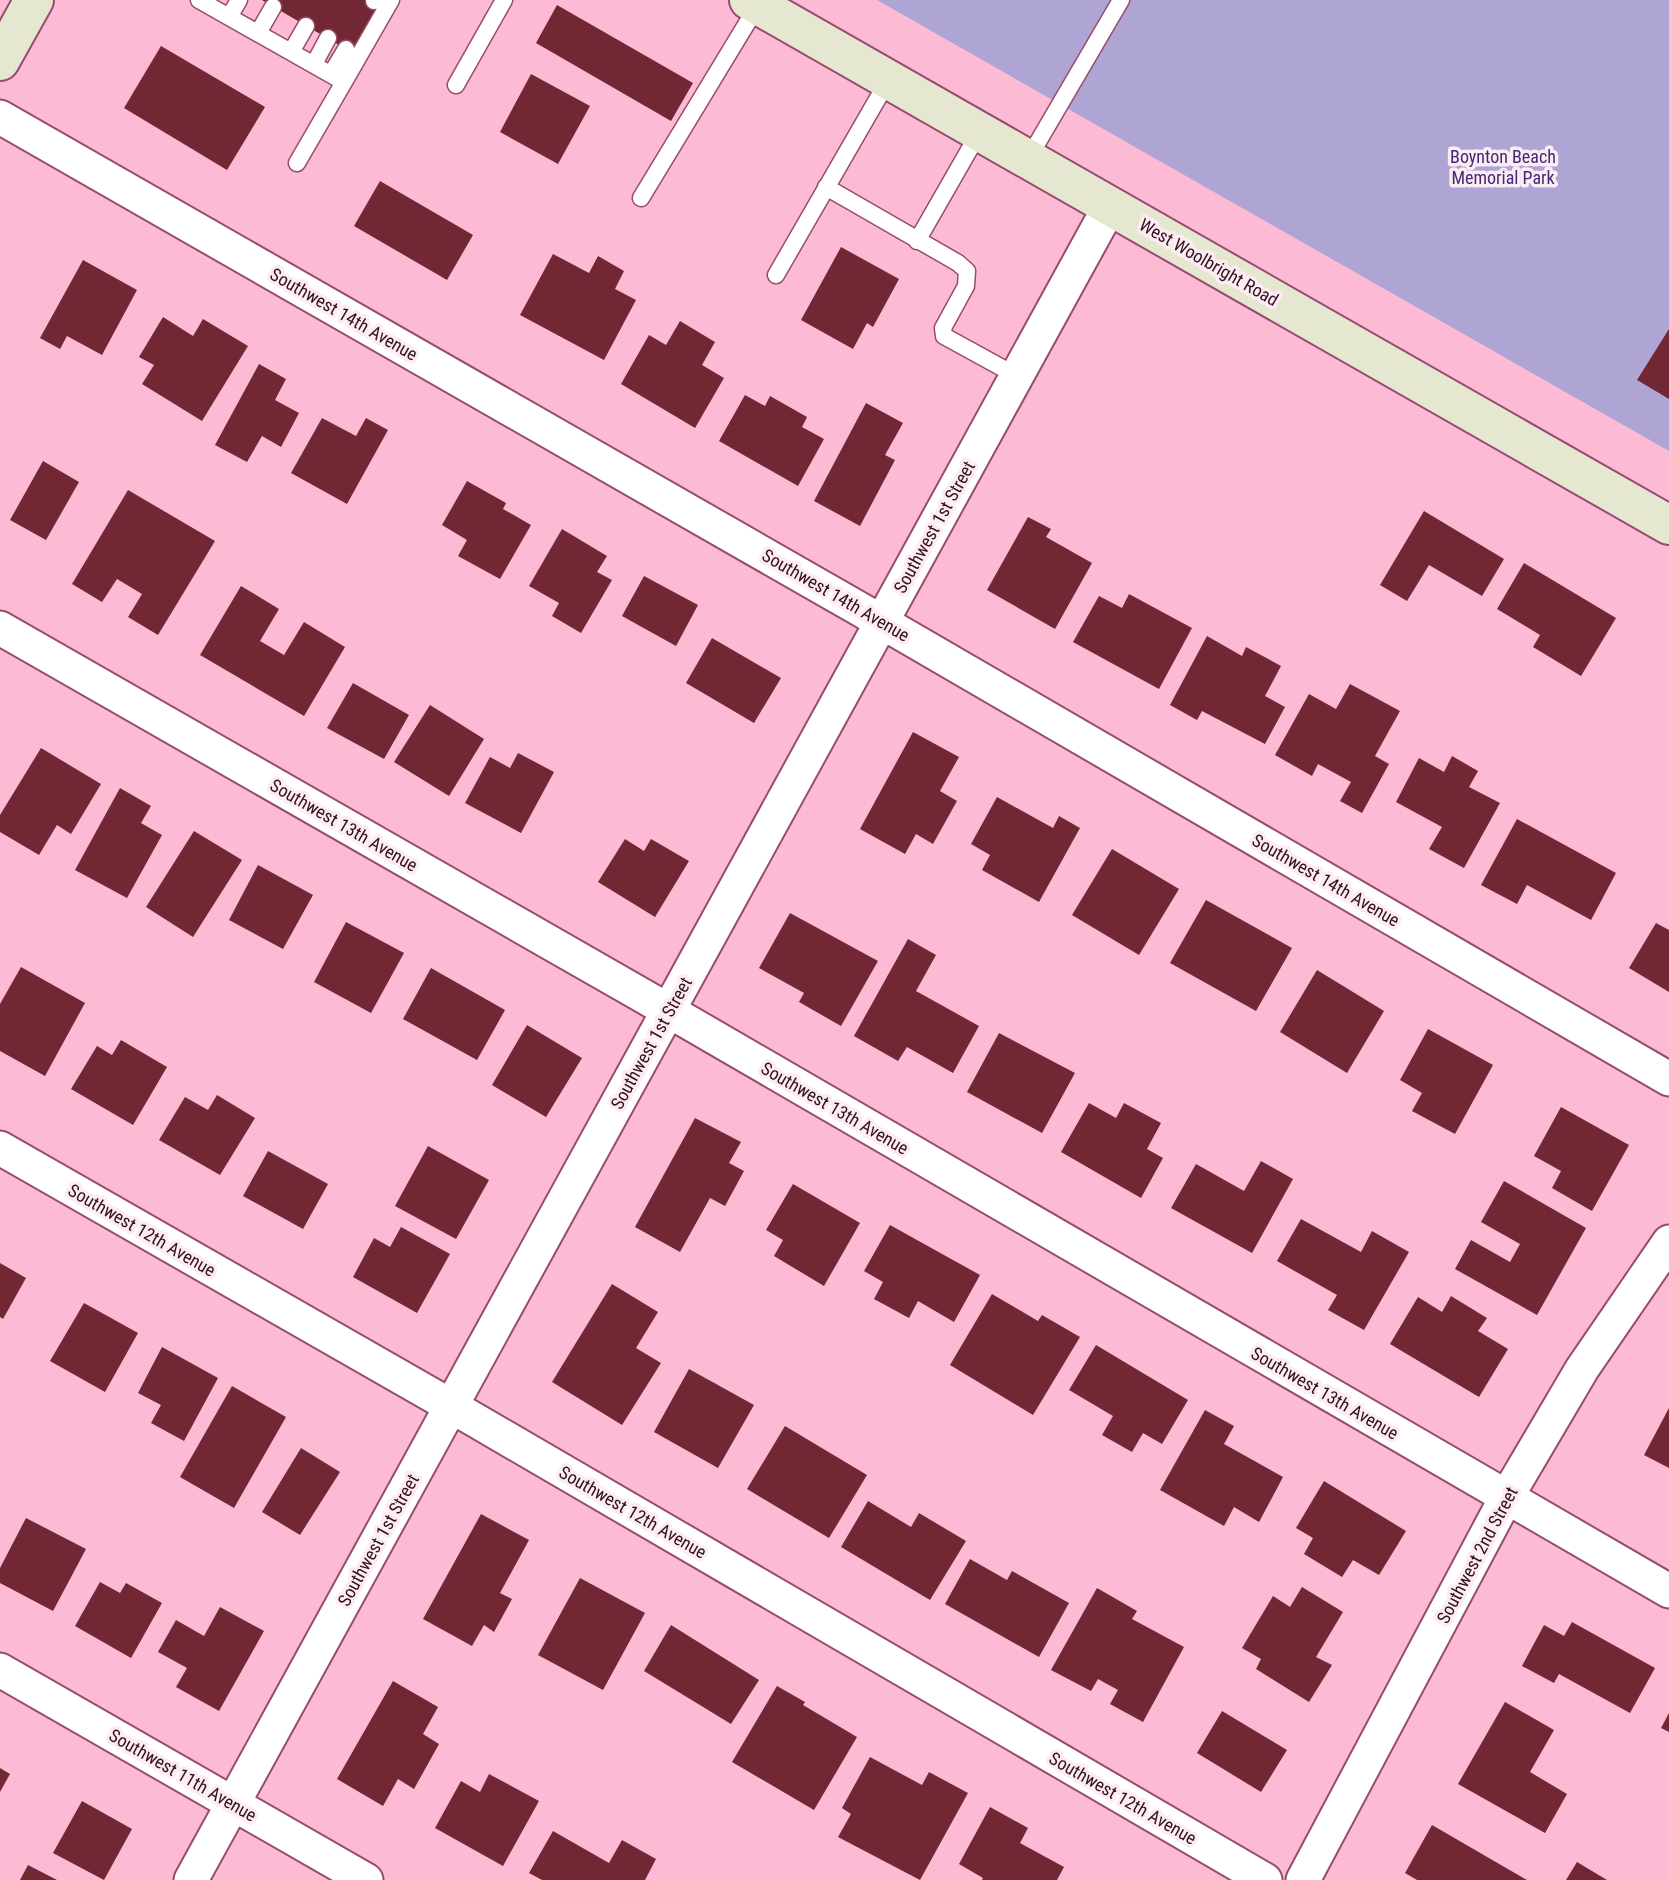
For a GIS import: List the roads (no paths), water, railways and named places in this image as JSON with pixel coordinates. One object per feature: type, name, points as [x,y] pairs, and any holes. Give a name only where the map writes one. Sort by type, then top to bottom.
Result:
[{"type":"main road","name":"West Woolbright Road","points":[[754,3],[1669,525]]},
{"type":"main road","points":[[0,61],[26,14]]},
{"type":"street","name":"Southwest 14th Avenue","points":[[0,117],[882,621],[1669,1080]]},
{"type":"street","name":"Southwest 1st Street","points":[[191,1880],[1110,206]]},
{"type":"street","name":"Southwest 13th Avenue","points":[[0,628],[668,1011],[1506,1499],[1669,1591]]},
{"type":"street","name":"Southwest 12th Avenue","points":[[0,1148],[451,1406],[1265,1880]]},
{"type":"street","name":"Southwest 2nd Street","points":[[1303,1880],[1506,1499],[1582,1369],[1669,1242]]},
{"type":"street","name":"Southwest 11th Avenue","points":[[0,1670],[366,1880]]},
{"type":"lane","points":[[26,14],[47,0]]},
{"type":"lane","points":[[229,17],[239,0]]},
{"type":"lane","points":[[297,163],[338,78],[391,0]]},
{"type":"lane","points":[[456,85],[504,0]]},
{"type":"lane","points":[[1028,159],[1121,0]]},
{"type":"lane","points":[[202,1],[338,78]]},
{"type":"lane","points":[[641,198],[754,3]]},
{"type":"lane","points":[[258,33],[273,7]]},
{"type":"lane","points":[[291,52],[306,26]]},
{"type":"lane","points":[[314,64],[328,38]]},
{"type":"lane","points":[[338,78],[346,49]]},
{"type":"lane","points":[[776,275],[889,79]]},
{"type":"lane","points":[[917,241],[980,131]]},
{"type":"lane","points":[[826,187],[958,263],[967,271],[966,286],[943,328],[944,337],[1017,376]]},
{"type":"park label","name":"Boynton Beach Memorial Park","points":[[1503,166]]}]
